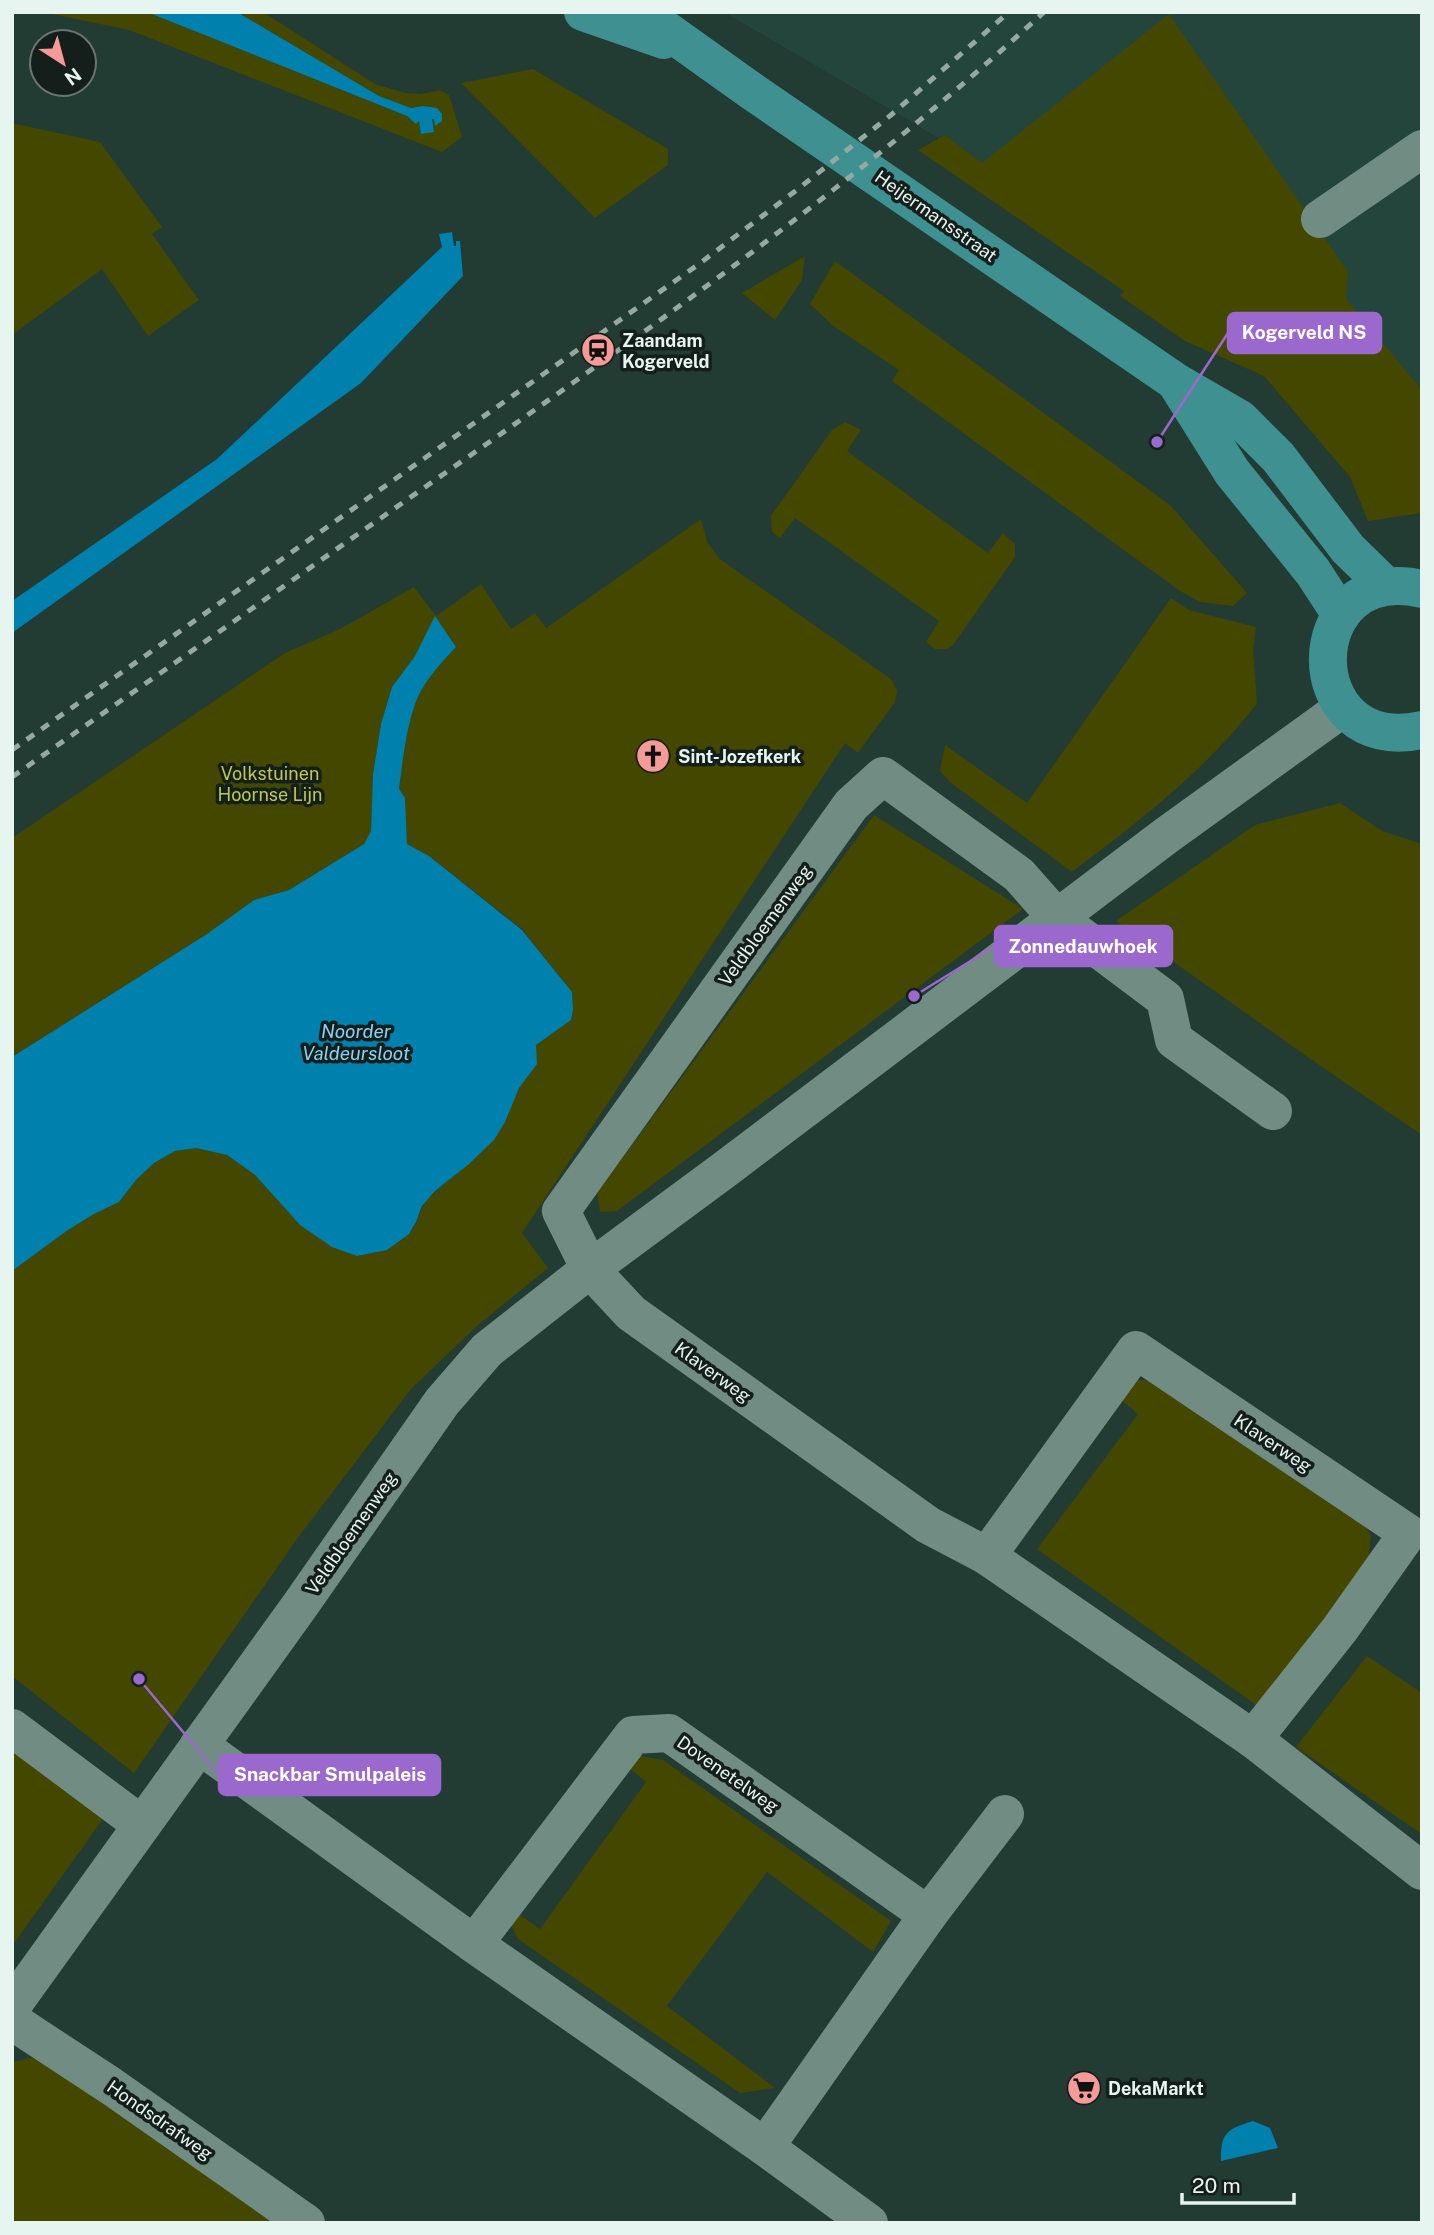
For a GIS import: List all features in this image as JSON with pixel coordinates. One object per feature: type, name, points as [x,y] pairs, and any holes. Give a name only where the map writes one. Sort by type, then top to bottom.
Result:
[{"type":"main road","name":"Heijermansstraat","points":[[583,12],[696,51]]},
{"type":"main road","name":"Heijermansstraat","points":[[642,12],[1176,382],[1240,419],[1278,457],[1348,549],[1404,587]]},
{"type":"main road","name":"Heijermansstraat","points":[[1176,382],[1232,472],[1313,572],[1341,615]]},
{"type":"main road","points":[[1404,587],[1368,592],[1353,602],[1332,631],[1327,668],[1331,686],[1343,708],[1370,727],[1388,732],[1408,733],[1422,730]]},
{"type":"street","points":[[1320,219],[1422,149]]},
{"type":"street","name":"Veldbloemenweg","points":[[12,2006],[301,1604],[442,1402],[487,1350],[590,1269],[1167,835],[1343,708]]},
{"type":"street","name":"Veldbloemenweg","points":[[590,1269],[561,1211],[851,805],[883,776],[1019,875],[1057,918]]},
{"type":"street","points":[[1057,918],[1165,999],[1174,1040],[1273,1111]]},
{"type":"street","name":"Klaverweg","points":[[590,1269],[641,1321],[928,1525],[987,1556],[1253,1739],[1422,1871]]},
{"type":"street","name":"Klaverweg","points":[[987,1556],[1136,1350],[1408,1533],[1340,1629],[1253,1739]]},
{"type":"street","points":[[12,1728],[142,1825]]},
{"type":"street","name":"Dovenetelweg","points":[[474,1944],[634,1735],[669,1733],[928,1915]]},
{"type":"street","points":[[199,1745],[474,1944],[869,2223]]},
{"type":"street","points":[[765,2147],[928,1915],[1004,1814]]},
{"type":"street","name":"Hondsdrafweg","points":[[12,2021],[111,2086],[306,2223]]},
{"type":"shaded area","points":[[724,12],[1422,12],[1422,506],[1285,353],[912,122]]},
{"type":"green space","points":[[42,12],[147,12],[407,116],[416,123],[434,118],[423,106],[411,108],[379,96],[237,12],[263,12],[375,84],[405,93],[421,94],[440,90],[449,95],[462,137],[442,152],[129,30]]},
{"type":"green space","points":[[1169,14],[1348,272],[1346,299],[1422,390],[1422,513],[1368,521],[1350,477],[1264,376],[1185,341],[1120,296],[1124,291],[918,150],[945,135],[982,163]]},
{"type":"green space","points":[[533,69],[668,149],[668,165],[595,218],[461,83]]},
{"type":"green space","points":[[12,123],[100,142],[162,227],[152,234],[199,300],[148,336],[102,269],[12,335]]},
{"type":"green space","points":[[805,256],[802,280],[775,320],[742,293]]},
{"type":"green space","points":[[835,261],[1170,505],[1247,593],[1233,606],[1200,602],[1180,591],[892,381],[899,370],[832,325],[810,304]]},
{"type":"green space","points":[[845,422],[861,430],[847,451],[988,553],[1003,533],[1015,544],[1015,557],[953,645],[947,649],[935,649],[926,642],[939,621],[795,518],[780,538],[772,532],[771,516],[832,430]]},
{"type":"green space","name":"Volkstuinen Hoornse Lijn","points":[[701,519],[707,542],[720,559],[891,679],[897,690],[895,702],[858,753],[845,743],[522,1233],[548,1268],[478,1325],[411,1389],[297,1539],[134,1773],[12,1676],[12,1271],[68,1230],[119,1202],[154,1163],[175,1151],[196,1148],[227,1155],[255,1175],[300,1225],[357,1256],[388,1247],[410,1232],[428,1199],[485,1149],[497,1135],[515,1095],[534,1065],[536,1045],[571,1020],[572,992],[522,929],[429,856],[407,844],[405,798],[399,790],[410,721],[424,685],[456,647],[435,617],[415,656],[392,687],[381,724],[373,774],[371,831],[364,844],[289,890],[254,900],[207,934],[12,1057],[12,838],[285,653],[340,629],[414,587],[436,616],[481,584],[511,629],[535,613],[546,628]]},
{"type":"green space","points":[[1171,598],[1189,610],[1256,627],[1253,650],[1257,703],[1194,773],[1147,814],[1072,872],[951,783],[940,771],[945,745],[1027,803]]},
{"type":"green space","points":[[1340,803],[1382,831],[1422,844],[1422,1135],[1116,921],[1255,825]]},
{"type":"green space","points":[[874,815],[1023,909],[617,1211],[600,1212],[597,1193]]},
{"type":"green space","points":[[1136,1380],[1167,1381],[1357,1512],[1371,1536],[1367,1570],[1263,1710],[1037,1549],[1138,1414],[1117,1396]]},
{"type":"green space","points":[[1367,1656],[1422,1693],[1420,1833],[1296,1747]]},
{"type":"green space","points":[[12,1744],[108,1812],[12,1946]]},
{"type":"green space","points":[[636,1755],[663,1760],[891,1921],[873,1952],[767,1872],[667,2006],[775,2088],[740,2093],[518,1939],[511,1926],[517,1913],[540,1929],[646,1782],[627,1766]]},
{"type":"green space","points":[[35,2057],[118,2112],[273,2223],[12,2223],[12,2062]]},
{"type":"water","points":[[147,12],[237,12],[379,96],[411,108],[437,108],[442,114],[442,121],[435,126],[432,119],[434,132],[421,134],[419,121],[416,124],[407,116]]},
{"type":"water","points":[[452,232],[454,246],[456,241],[460,241],[463,276],[361,383],[12,633],[12,601],[217,459],[442,247],[439,234]]},
{"type":"water","name":"Noorder Valdeursloot","points":[[435,616],[456,647],[424,685],[410,721],[399,789],[405,798],[407,844],[429,856],[522,930],[572,992],[571,1020],[536,1045],[537,1064],[519,1088],[505,1122],[494,1140],[435,1191],[422,1206],[409,1234],[387,1250],[357,1256],[332,1247],[300,1225],[255,1175],[227,1155],[196,1148],[175,1151],[154,1163],[119,1202],[68,1230],[12,1271],[12,1057],[207,934],[254,900],[289,890],[364,844],[371,831],[373,774],[381,724],[392,687],[415,656]]},
{"type":"water","points":[[1253,2121],[1270,2128],[1278,2148],[1221,2161],[1222,2144],[1227,2133]]},
{"type":"railway","points":[[12,750],[699,264],[891,115],[1009,12]]},
{"type":"railway","points":[[12,777],[488,443],[702,289],[842,183],[978,71],[1044,12]]},
{"type":"place","name":"Zaandam Kogerveld","points":[[598,350]]},
{"type":"place","name":"Kogerveld NS","points":[[1157,442]]},
{"type":"place","name":"Sint-Jozefkerk","points":[[653,756]]},
{"type":"place","name":"Zonnedauwhoek","points":[[914,996]]},
{"type":"place","name":"Snackbar Smulpaleis","points":[[139,1679]]},
{"type":"place","name":"DekaMarkt","points":[[1084,2088]]}]
